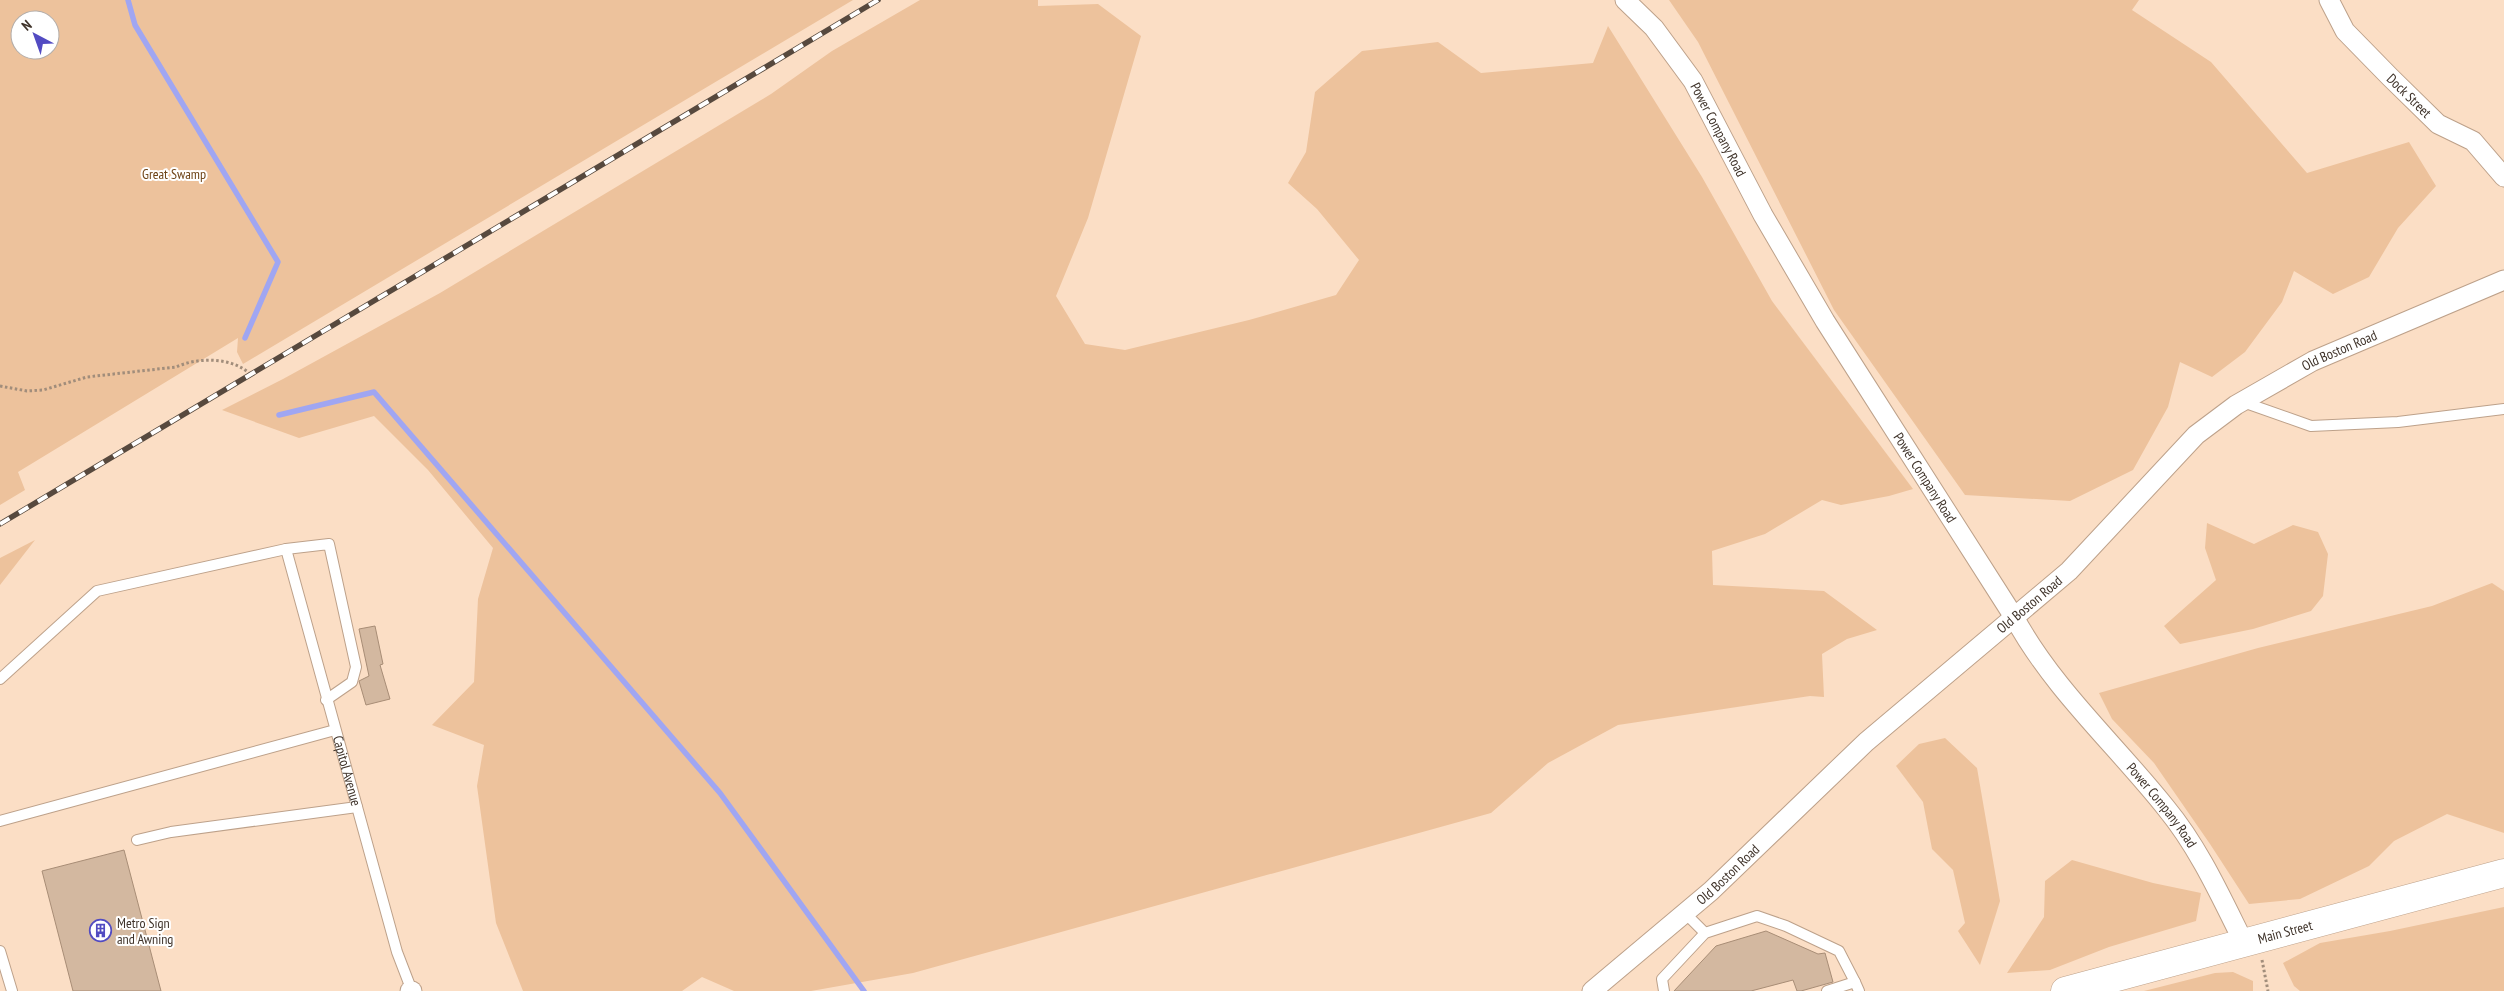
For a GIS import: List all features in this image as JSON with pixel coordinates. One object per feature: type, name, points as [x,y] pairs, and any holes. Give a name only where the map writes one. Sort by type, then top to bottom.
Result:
[{"type":"main road","name":"Main Street","points":[[2065,991],[2504,873]]},
{"type":"street","name":"Power Company Road","points":[[1625,0],[1654,28],[1693,81],[1764,215],[1825,321],[2014,617],[2028,643],[2058,682],[2168,810],[2251,942]]},
{"type":"street","name":"Dock Street","points":[[2329,0],[2344,31],[2438,124],[2473,141],[2504,176]]},
{"type":"street","name":"Old Boston Road","points":[[1592,991],[1685,913],[1800,808],[1866,742],[2069,572],[2196,435],[2242,401],[2313,361],[2504,280]]},
{"type":"lane","points":[[2242,401],[2311,426],[2398,422],[2504,409]]},
{"type":"lane","points":[[0,679],[97,591],[286,549],[329,544],[356,667],[352,682],[326,700]]},
{"type":"lane","name":"Capitol Avenue","points":[[286,549],[326,700],[397,952],[412,991]]},
{"type":"lane","points":[[0,821],[335,730]]},
{"type":"lane","points":[[137,840],[171,832],[357,807]]},
{"type":"lane","points":[[1685,913],[1705,933]]},
{"type":"lane","points":[[1664,991],[1662,979],[1705,933],[1757,916],[1786,926],[1839,951],[1857,986],[1827,991]]},
{"type":"lane","points":[[0,951],[12,991]]},
{"type":"path","points":[[0,386],[27,391],[43,390],[87,378],[176,367],[187,362],[224,360],[232,362],[250,374]]},
{"type":"path","points":[[2251,942],[2268,991]]},
{"type":"green space","name":"Great Swamp","points":[[0,0],[853,0],[243,364],[237,352],[238,338],[18,472],[25,490],[0,505]]},
{"type":"green space","points":[[920,0],[1038,0],[1038,6],[1098,4],[1141,36],[1088,218],[1056,296],[1085,344],[1125,350],[1249,320],[1336,295],[1359,260],[1317,209],[1288,183],[1306,152],[1315,92],[1362,51],[1438,42],[1481,73],[1593,63],[1608,26],[1702,177],[1772,301],[1913,489],[1889,496],[1841,505],[1822,500],[1765,534],[1712,551],[1713,585],[1824,591],[1877,630],[1847,639],[1822,654],[1824,697],[1810,696],[1618,725],[1548,763],[1491,813],[913,973],[811,991],[734,991],[702,977],[682,991],[523,991],[496,923],[477,786],[484,745],[432,725],[474,682],[478,599],[493,548],[428,470],[374,416],[299,438],[222,410],[283,379],[440,293],[771,94],[832,51]]},
{"type":"green space","points":[[1669,0],[2139,0],[2132,10],[2211,62],[2307,173],[2409,142],[2436,186],[2398,228],[2369,277],[2333,294],[2294,271],[2282,302],[2245,352],[2212,377],[2180,362],[2168,407],[2133,470],[2070,501],[1965,495],[1834,310],[1698,42]]},
{"type":"green space","points":[[2207,523],[2254,544],[2293,525],[2318,532],[2328,554],[2323,596],[2311,611],[2253,629],[2180,644],[2164,626],[2216,580],[2205,548]]},
{"type":"green space","points":[[35,540],[0,585],[0,558]]},
{"type":"green space","points":[[2492,583],[2504,591],[2504,833],[2447,814],[2394,841],[2369,866],[2300,899],[2249,904],[2154,763],[2112,719],[2099,693],[2258,648],[2432,606]]},
{"type":"green space","points":[[1945,738],[1977,768],[2000,901],[1980,965],[1958,931],[1965,923],[1953,870],[1932,849],[1923,802],[1896,766],[1919,744]]},
{"type":"green space","points":[[2072,860],[2153,883],[2201,893],[2196,921],[2109,947],[2050,970],[2007,973],[2044,917],[2045,881]]},
{"type":"green space","points":[[2504,907],[2504,991],[2300,991],[2294,986],[2283,963],[2320,943],[2390,931]]},
{"type":"green space","points":[[2233,972],[2253,981],[2253,991],[2144,991],[2215,973]]},
{"type":"building","points":[[375,626],[383,664],[380,665],[390,699],[366,705],[359,681],[369,676],[359,629]]},
{"type":"building","name":"Metro Sign and Awning","points":[[124,850],[161,991],[73,991],[42,871]]},
{"type":"building","points":[[1766,931],[1818,954],[1825,953],[1833,982],[1801,991],[1797,991],[1793,980],[1751,991],[1674,991],[1716,946]]},
{"type":"waterway","points":[[128,0],[135,25],[278,262],[245,338]]},
{"type":"waterway","points":[[279,415],[374,392],[720,793],[864,991]]},
{"type":"railway","points":[[0,524],[878,0]]},
{"type":"place","name":"Metro Sign and Awning","points":[[101,931]]}]
